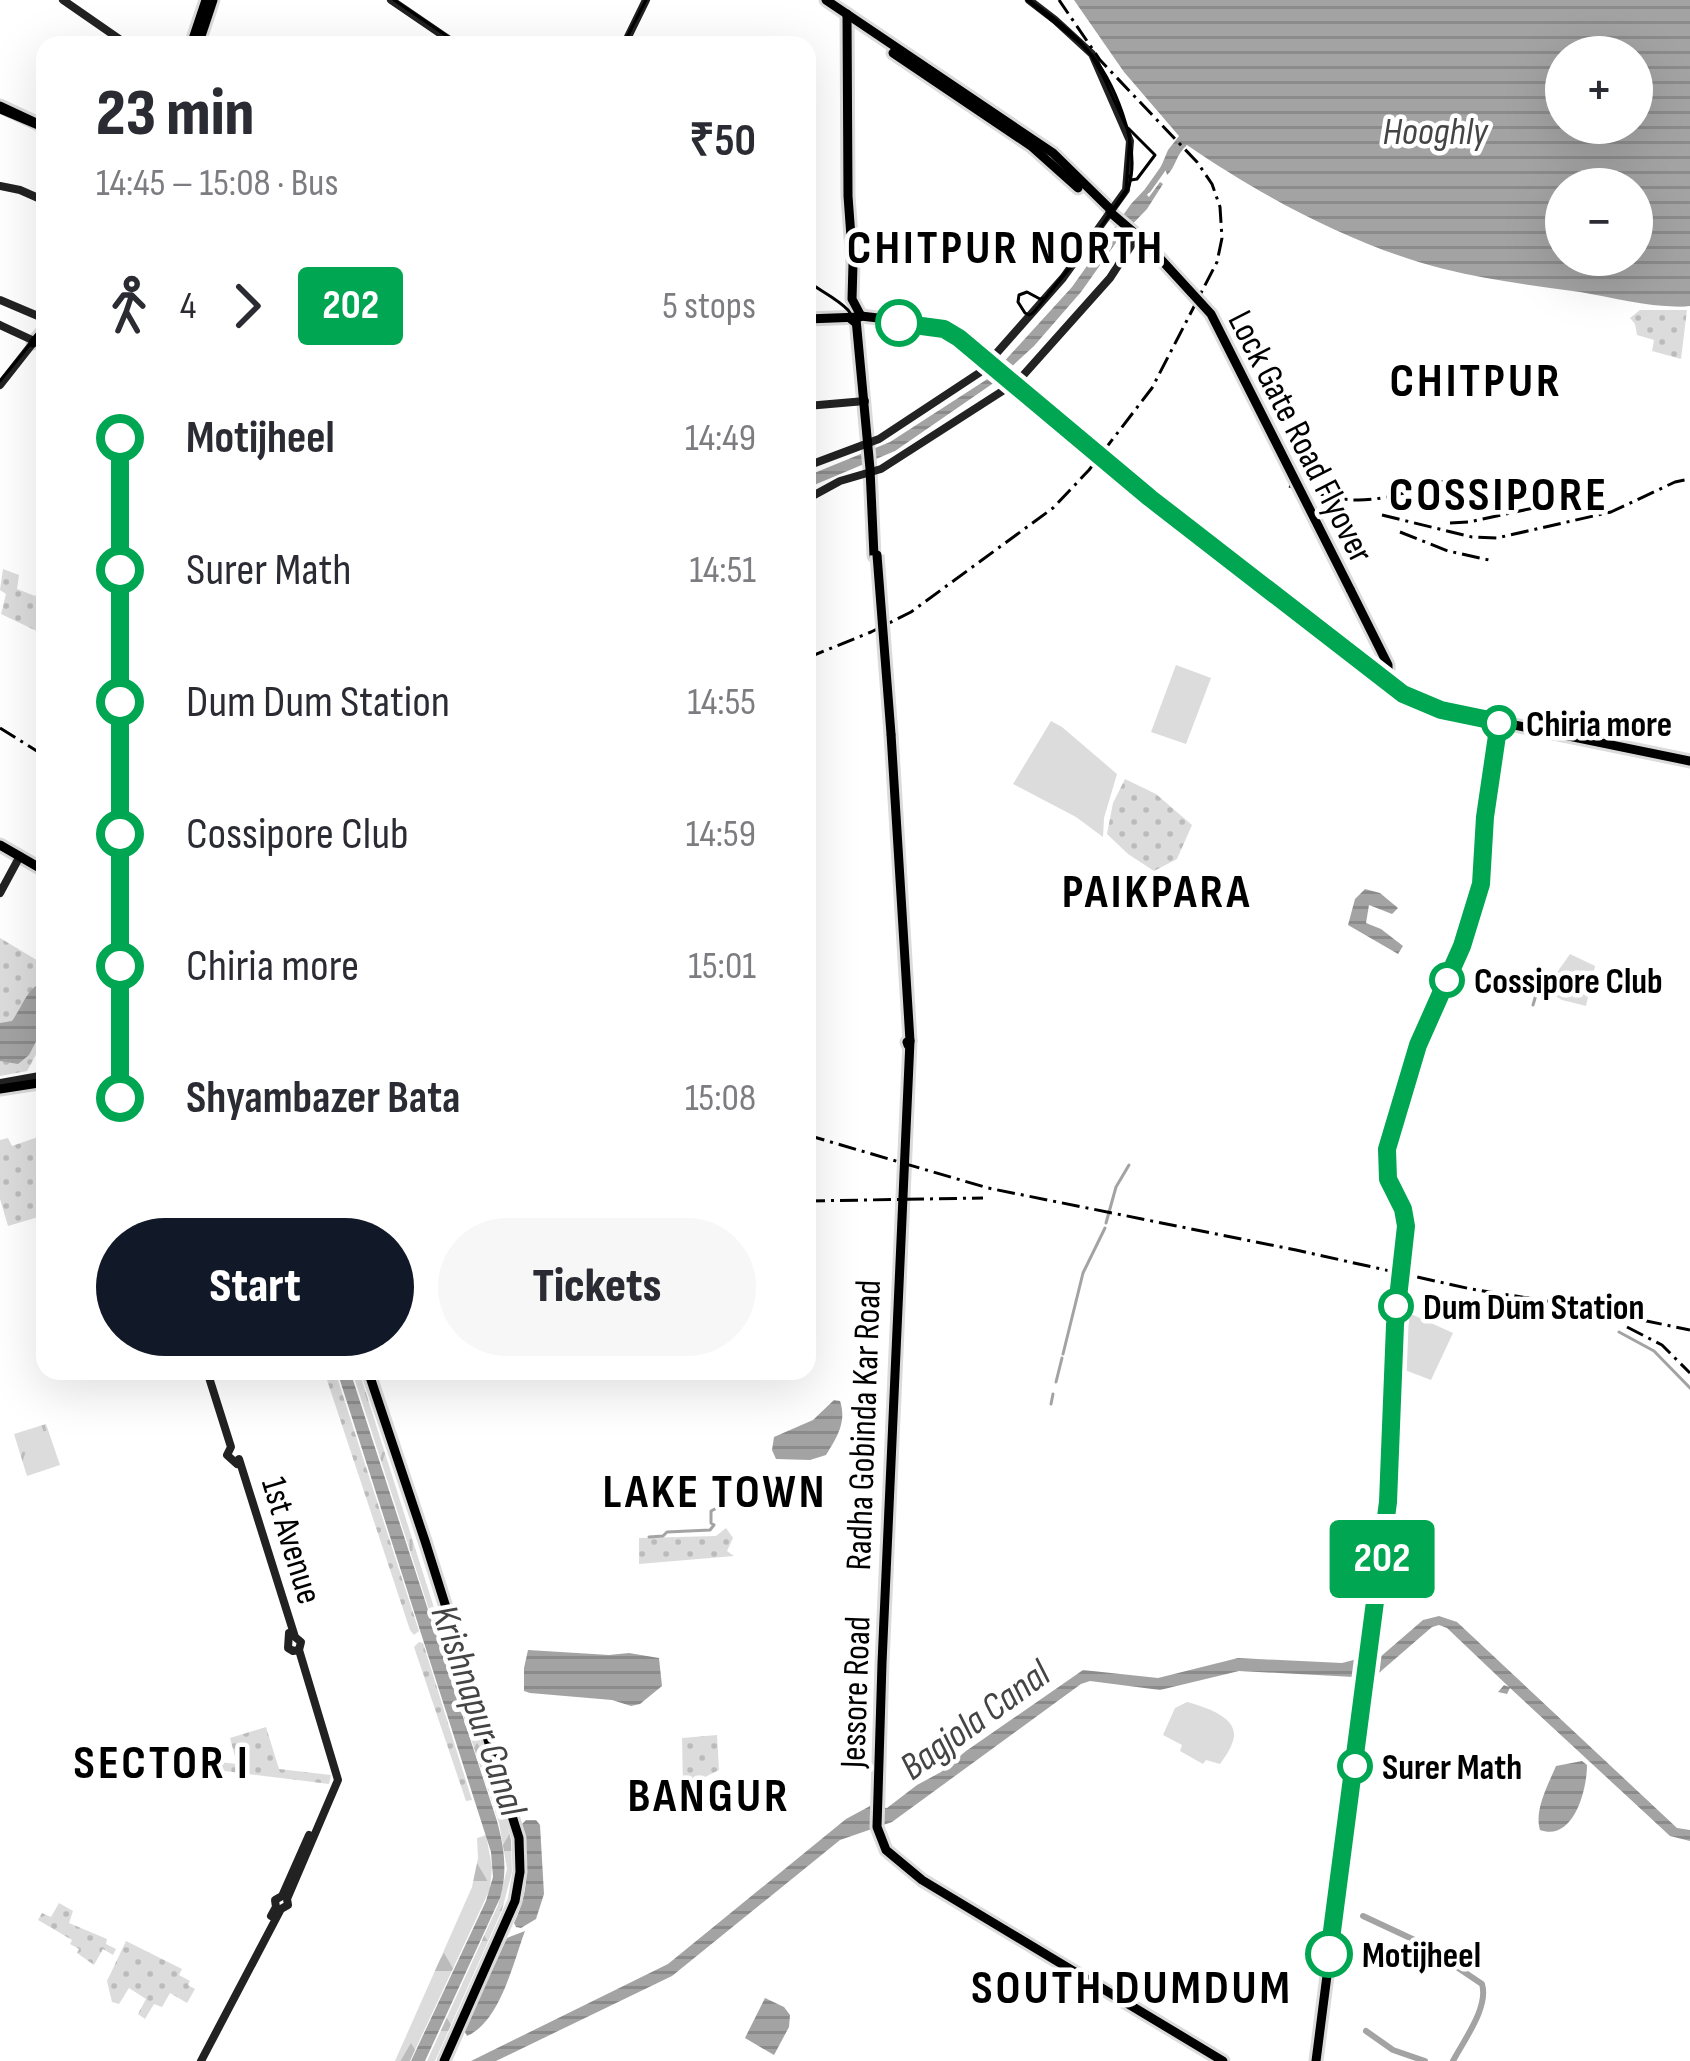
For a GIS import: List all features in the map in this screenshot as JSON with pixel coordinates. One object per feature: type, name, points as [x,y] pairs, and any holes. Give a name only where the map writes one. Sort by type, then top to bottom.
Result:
[{"type":"main road","points":[[63,0],[115,36]]},
{"type":"main road","points":[[198,36],[209,0]]},
{"type":"main road","points":[[391,0],[445,36]]},
{"type":"main road","points":[[628,36],[646,0]]},
{"type":"main road","points":[[817,0],[1053,153],[1114,215]]},
{"type":"main road","points":[[826,0],[1052,162],[1114,215]]},
{"type":"main road","points":[[816,463],[879,440],[995,363],[1114,215],[1126,190],[1130,141],[1092,54],[1028,0]]},
{"type":"main road","points":[[845,16],[849,300],[857,316],[886,640],[909,1043]]},
{"type":"main road","points":[[0,109],[36,125]]},
{"type":"main road","points":[[0,186],[36,197]]},
{"type":"main road","name":"Lock Gate Road Flyover","points":[[1114,215],[1160,255],[1211,314],[1389,677]]},
{"type":"main road","points":[[816,494],[871,471],[1015,380],[1110,278],[1139,237]]},
{"type":"main road","points":[[0,300],[36,315]]},
{"type":"main road","points":[[816,317],[857,316],[944,329],[995,363],[1240,565]]},
{"type":"main road","points":[[0,325],[36,343]]},
{"type":"main road","points":[[0,385],[36,348]]},
{"type":"main road","points":[[1015,380],[1150,498],[1411,695],[1432,704],[1690,759]]},
{"type":"main road","points":[[816,405],[866,401]]},
{"type":"main road","points":[[1404,1258],[1403,1209],[1388,1179],[1387,1149],[1418,1045],[1462,946],[1481,884],[1485,817],[1500,719]]},
{"type":"main road","points":[[0,849],[36,869]]},
{"type":"main road","points":[[0,893],[19,859]]},
{"type":"main road","name":"Jessore Road","points":[[909,1043],[876,1832],[909,1873],[1218,2061]]},
{"type":"main road","name":"Radha Gobinda Kar Road","points":[[898,1239],[909,1043]]},
{"type":"main road","points":[[4,1087],[36,1082]]},
{"type":"main road","points":[[1316,2061],[1388,1502],[1396,1306],[1402,1290]]},
{"type":"main road","name":"1st Avenue","points":[[198,2061],[278,1908],[287,1905],[284,1898],[335,1782],[297,1650],[301,1642],[293,1638],[237,1460],[242,1452],[233,1447],[212,1380]]},
{"type":"main road","points":[[368,1380],[476,1691],[492,1764],[517,1828],[519,1881],[510,1915],[442,2061]]},
{"type":"main road","points":[[417,1525],[506,1807],[515,1871],[510,1899],[442,2061]]},
{"type":"green space","points":[[1640,310],[1687,310],[1681,359],[1652,351],[1654,340],[1637,335],[1630,318]]},
{"type":"green space","points":[[3,569],[19,575],[17,589],[36,594],[36,631],[1,614],[6,594],[0,590]]},
{"type":"green space","points":[[1176,665],[1211,678],[1186,744],[1151,732]]},
{"type":"green space","points":[[1051,721],[1117,774],[1103,837],[1013,784]]},
{"type":"green space","points":[[1125,779],[1156,794],[1192,825],[1177,859],[1154,871],[1107,834],[1113,803]]},
{"type":"green space","points":[[0,938],[36,960],[36,1054],[27,1071],[0,1076]]},
{"type":"green space","points":[[1570,954],[1595,966],[1586,1006],[1552,994],[1556,974]]},
{"type":"green space","points":[[8,1138],[12,1146],[36,1138],[36,1218],[8,1226],[0,1199],[0,1140]]},
{"type":"green space","points":[[1400,1309],[1453,1333],[1431,1380],[1397,1367]]},
{"type":"green space","points":[[327,1380],[338,1380],[419,1631],[414,1635]]},
{"type":"green space","points":[[355,1380],[362,1380],[437,1617],[432,1619]]},
{"type":"green space","points":[[46,1424],[60,1465],[27,1476],[14,1434]]},
{"type":"green space","points":[[726,1528],[733,1538],[727,1551],[734,1556],[639,1564],[639,1538],[716,1536]]},
{"type":"green space","points":[[443,1633],[503,1807],[512,1872],[502,1910],[435,2061],[427,2061],[498,1905],[507,1869],[499,1823],[437,1637]]},
{"type":"green space","points":[[419,1642],[472,1800],[466,1801],[414,1647]]},
{"type":"green space","points":[[1187,1702],[1230,1723],[1234,1736],[1220,1764],[1206,1760],[1203,1764],[1163,1735],[1175,1708]]},
{"type":"green space","points":[[266,1727],[279,1769],[331,1775],[329,1784],[209,1769],[209,1761],[237,1764],[230,1738]]},
{"type":"green space","points":[[717,1735],[719,1770],[683,1788],[682,1738]]},
{"type":"green space","points":[[486,1835],[492,1867],[490,1889],[410,2061],[395,2061],[472,1887],[477,1838]]},
{"type":"green space","points":[[59,1903],[73,1911],[69,1923],[107,1939],[106,1944],[116,1949],[113,1955],[103,1949],[94,1965],[77,1953],[72,1940],[38,1920],[42,1913],[51,1917]]},
{"type":"green space","points":[[126,1941],[182,1969],[179,1975],[195,1989],[187,2003],[170,1993],[162,2007],[154,2004],[145,2019],[138,2014],[146,1999],[129,1988],[119,2004],[112,2002],[107,1981]]},
{"type":"water","name":"Hooghly","points":[[1074,0],[1690,0],[1690,306],[1649,304],[1461,273],[1377,248],[1310,218],[1187,145],[1167,175],[1160,169],[1179,136],[1124,72]]},
{"type":"water","points":[[1163,184],[1081,292],[995,382],[895,451],[816,484],[816,472],[890,442],[989,378],[1072,287],[1148,186],[1149,197]]},
{"type":"water","points":[[1365,889],[1380,893],[1398,908],[1392,914],[1369,905],[1366,923],[1403,946],[1398,954],[1348,925],[1355,899]]},
{"type":"water","points":[[36,987],[36,1041],[18,1064],[0,1061],[0,1023],[12,1021]]},
{"type":"water","points":[[340,1380],[353,1380],[503,1850],[500,1898],[425,2061],[411,2061],[486,1901],[493,1877],[491,1852]]},
{"type":"water","points":[[834,1400],[840,1401],[842,1423],[826,1455],[810,1460],[776,1459],[774,1437],[813,1420]]},
{"type":"water","points":[[1439,1616],[1457,1622],[1677,1828],[1690,1830],[1690,1841],[1670,1836],[1510,1688],[1507,1694],[1498,1692],[1504,1685],[1509,1687],[1439,1625],[1373,1678],[1239,1671],[1160,1690],[1090,1681],[892,1822],[840,1840],[672,1976],[496,2061],[471,2061],[668,1964],[846,1819],[870,1806],[887,1808],[1083,1670],[1158,1678],[1238,1658],[1342,1663],[1379,1658],[1423,1620]]},
{"type":"water","points":[[528,1650],[659,1658],[662,1686],[631,1706],[530,1693],[524,1691]]},
{"type":"water","points":[[1582,1761],[1587,1765],[1586,1776],[1576,1812],[1561,1829],[1540,1830],[1540,1806],[1556,1766]]},
{"type":"water","points":[[526,1820],[540,1825],[544,1894],[536,1919],[521,1928],[514,1923],[525,1887],[521,1825]]},
{"type":"water","points":[[525,1931],[497,2005],[467,2036],[464,2030],[507,1938]]},
{"type":"water","points":[[765,1998],[790,2015],[774,2055],[745,2038]]},
{"type":"waterway","points":[[1148,190],[1165,166]]},
{"type":"waterway","points":[[1532,980],[1538,988],[1533,1005]]},
{"type":"waterway","points":[[1106,1223],[1116,1187],[1129,1165]]},
{"type":"waterway","points":[[1063,1354],[1083,1273],[1105,1228]]},
{"type":"waterway","points":[[1619,1332],[1654,1351],[1690,1388]]},
{"type":"waterway","points":[[1056,1382],[1062,1358]]},
{"type":"waterway","points":[[1051,1404],[1053,1394]]},
{"type":"waterway","points":[[649,1537],[710,1530],[714,1525],[711,1511],[717,1508]]},
{"type":"waterway","points":[[1363,1916],[1421,1943],[1482,1984],[1479,2013],[1453,2061]]},
{"type":"waterway","points":[[1366,2031],[1393,2050],[1425,2061]]},
{"type":"tunnel","points":[[1405,1258],[1405,1292]]},
{"type":"tram line","points":[[394,0],[447,36]]},
{"type":"tram line","points":[[628,36],[646,0]]},
{"type":"tram line","points":[[1027,0],[1091,55],[1103,76],[1130,135],[1126,190],[1045,298],[1027,292],[1019,295],[1018,302],[1029,315],[1033,313],[1072,266],[1122,198],[1129,186],[1132,170],[1131,152],[1128,132],[1122,113],[1106,77],[1096,61],[1080,41],[1029,0]]},
{"type":"tram line","points":[[0,112],[36,127]]},
{"type":"tram line","points":[[1128,128],[1155,155],[1137,179],[1129,176]]},
{"type":"tram line","points":[[816,287],[844,306],[853,319],[869,446]]},
{"type":"tram line","points":[[816,317],[845,318],[855,326]]},
{"type":"tram line","points":[[0,381],[36,337]]},
{"type":"tram line","points":[[0,848],[36,868]]},
{"type":"railway","points":[[816,654],[911,612],[1053,508],[1152,388],[1217,262],[1222,238],[1220,207],[1212,184],[1197,162],[1100,60],[1059,0]]},
{"type":"railway","points":[[1289,486],[1368,500],[1457,478]]},
{"type":"railway","points":[[1382,515],[1472,537],[1497,538],[1611,512],[1690,479]]},
{"type":"railway","points":[[1450,523],[1538,507]]},
{"type":"railway","points":[[1400,532],[1448,551],[1489,560]]},
{"type":"railway","points":[[0,728],[36,750]]},
{"type":"railway","points":[[816,1138],[988,1188],[1690,1330]]},
{"type":"railway","points":[[816,1201],[983,1198]]},
{"type":"railway","points":[[1627,1327],[1662,1345],[1690,1373]]},
{"type":"bus line","name":"202","points":[[899,323],[944,329],[959,338],[1150,498],[1403,694],[1441,710],[1499,722],[1481,884],[1462,946],[1418,1045],[1387,1149],[1388,1179],[1406,1226],[1395,1325],[1388,1502],[1329,1954]]},
{"type":"place","name":"Chiria more","points":[[1499,723]]},
{"type":"place","name":"Cossipore Club","points":[[1447,980]]},
{"type":"place","name":"Dum Dum Station","points":[[1396,1306]]},
{"type":"place","name":"Surer Math","points":[[1355,1766]]},
{"type":"place","name":"Motijheel","points":[[1329,1954]]},
{"type":"district","name":"CHITPUR NORTH","points":[[1006,246]]},
{"type":"district","name":"CHITPUR","points":[[1476,379]]},
{"type":"district","name":"COSSIPORE","points":[[1499,493]]},
{"type":"district","name":"PAIKPARA","points":[[1157,890]]},
{"type":"district","name":"LAKE TOWN","points":[[715,1490]]},
{"type":"district","name":"SECTOR I","points":[[162,1761]]},
{"type":"district","name":"BANGUR","points":[[709,1794]]},
{"type":"district","name":"SOUTH DUMDUM","points":[[1132,1986]]},
{"type":"water label","name":"Krishnapur Canal","points":[[480,1710]]},
{"type":"water label","name":"Bagjola Canal","points":[[974,1719]]}]
